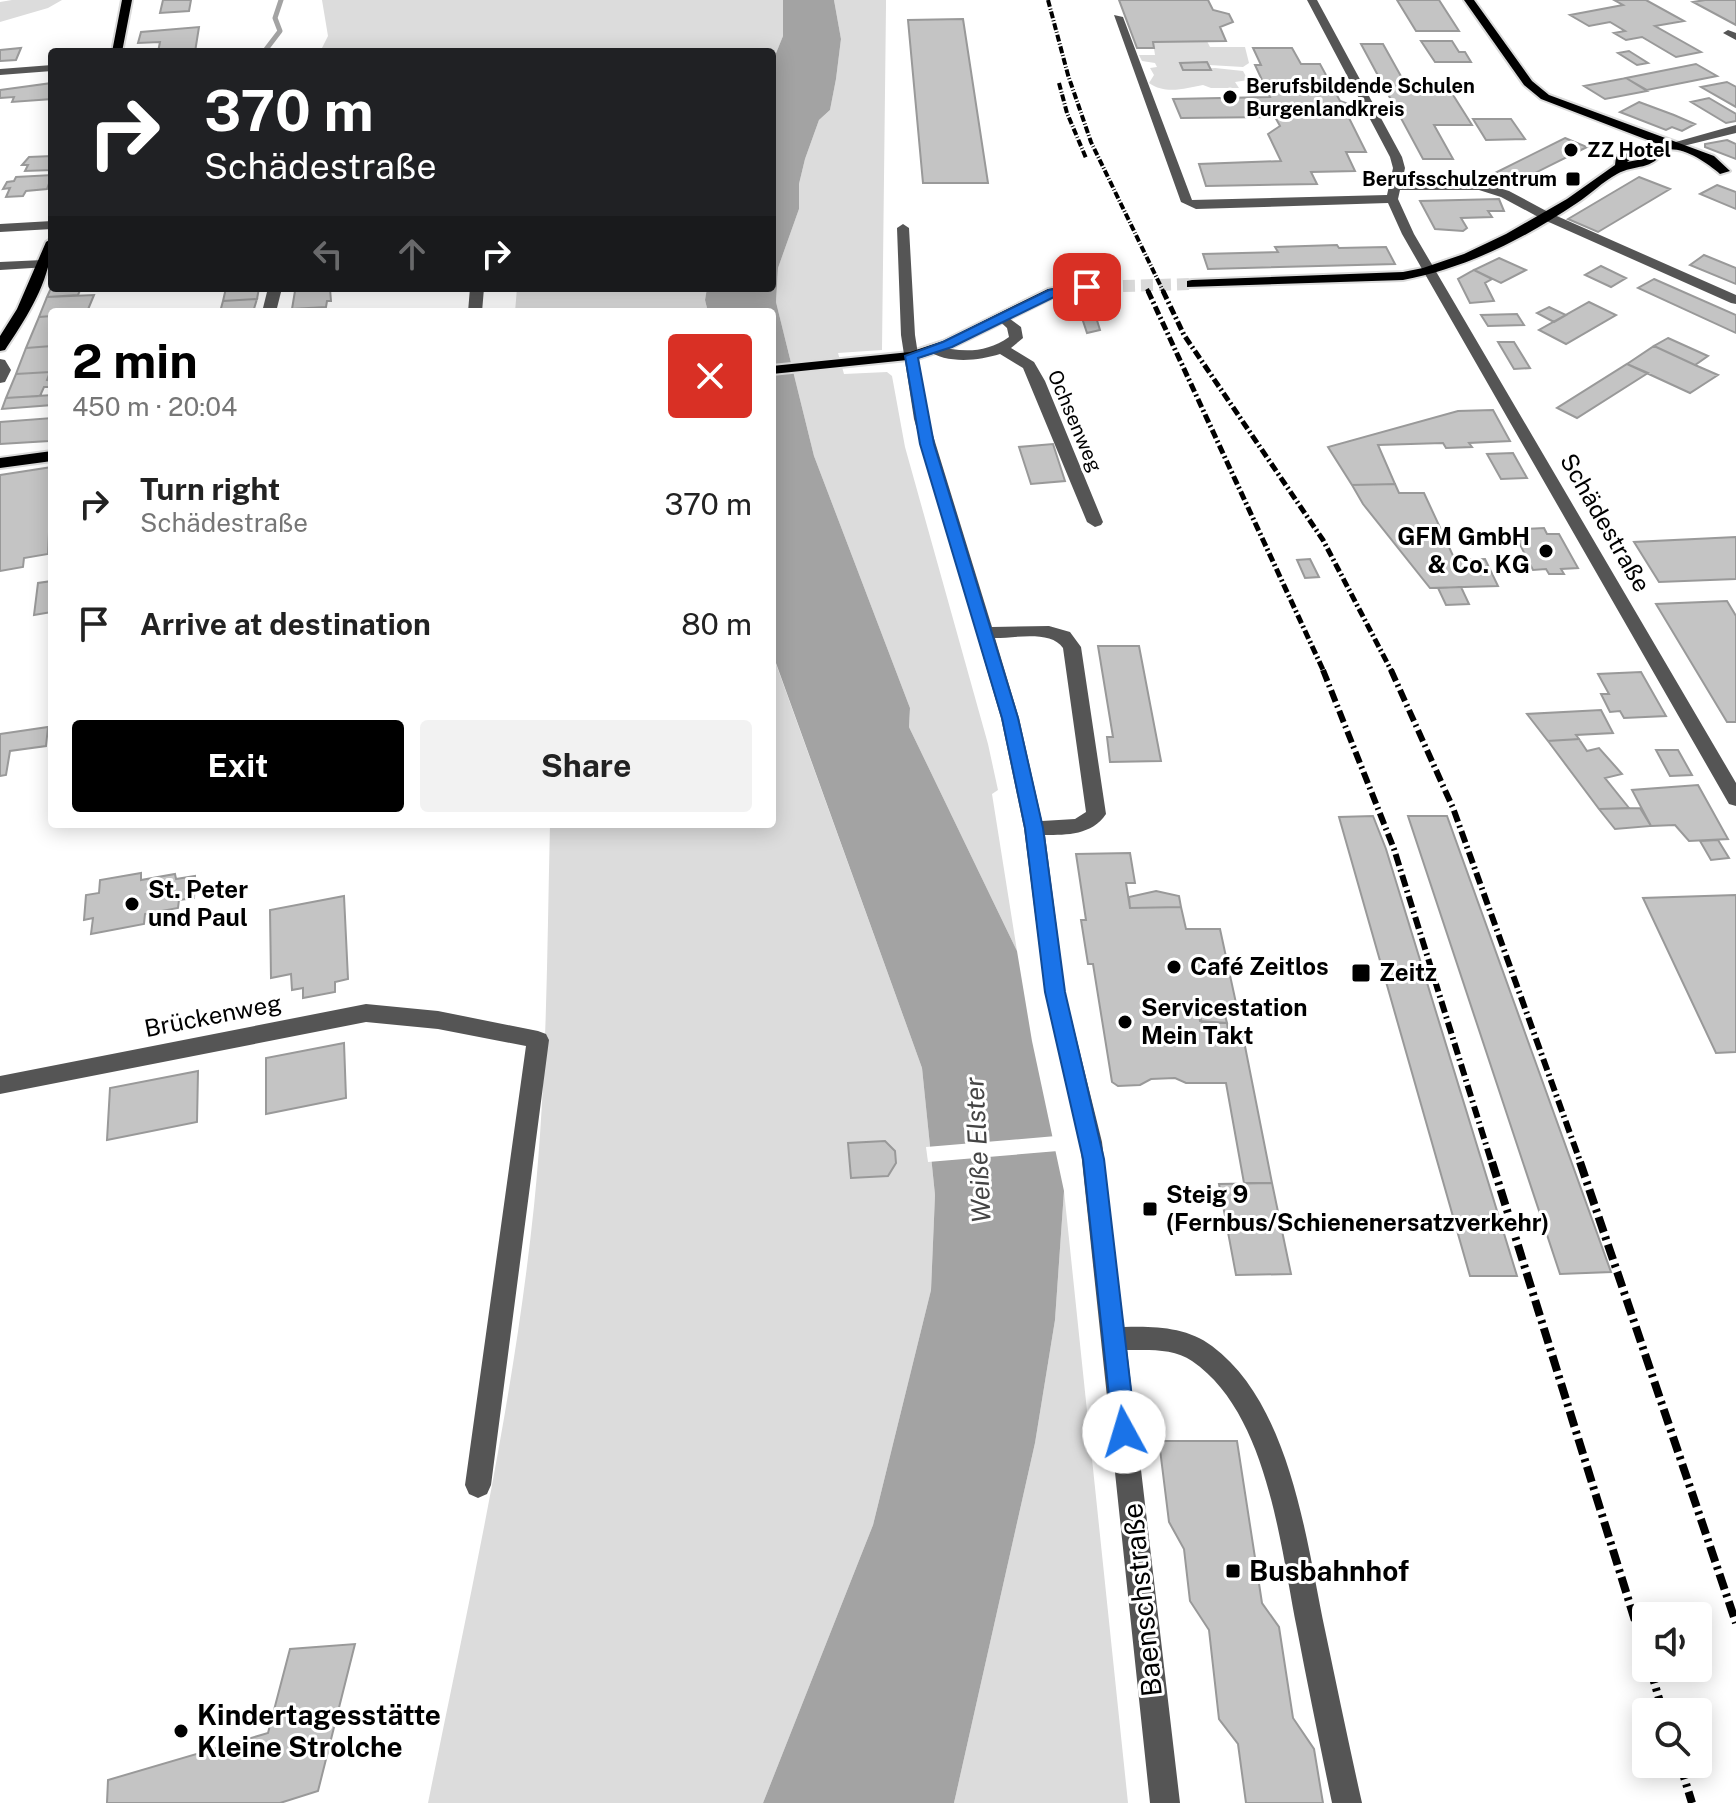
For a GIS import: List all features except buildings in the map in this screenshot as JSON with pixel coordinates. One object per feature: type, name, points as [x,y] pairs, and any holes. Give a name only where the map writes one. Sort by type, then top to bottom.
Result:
[{"type":"main road","points":[[118,48],[127,0]]},
{"type":"main road","points":[[1469,0],[1534,89],[1552,101],[1710,159],[1730,173]]},
{"type":"main road","points":[[1605,122],[1618,134],[1697,165],[1730,173]]},
{"type":"main road","points":[[1192,284],[1403,276],[1432,272],[1466,259],[1546,216],[1622,167],[1643,165],[1655,157],[1658,150],[1671,145]]},
{"type":"main road","points":[[0,347],[24,309],[47,261]]},
{"type":"main road","points":[[776,370],[912,356],[934,350],[1053,292],[1087,287]]},
{"type":"main road","points":[[0,463],[48,457]]},
{"type":"street","points":[[1312,0],[1396,157],[1399,168],[1393,192]]},
{"type":"street","points":[[1118,17],[1187,202],[1196,205],[1480,186],[1505,194],[1546,216],[1736,300]]},
{"type":"street","points":[[0,72],[48,68]]},
{"type":"street","points":[[1671,145],[1736,129]]},
{"type":"street","name":"Schädestraße","points":[[1393,192],[1408,234],[1736,799]]},
{"type":"street","points":[[0,228],[48,225]]},
{"type":"street","name":"Baenschstraße","points":[[903,228],[906,319],[927,444],[1010,718],[1034,828],[1055,992],[1091,1142],[1165,1803]]},
{"type":"street","points":[[0,266],[47,261]]},
{"type":"street","points":[[934,350],[961,357],[1002,349],[1016,338],[1014,327],[1002,317]]},
{"type":"street","name":"Ochsenweg","points":[[1002,349],[1029,365],[1038,381],[1095,522]]},
{"type":"street","points":[[0,363],[4,370],[0,379]]},
{"type":"street","points":[[985,633],[1049,632],[1064,636],[1072,647],[1096,814],[1080,826],[1034,828]]},
{"type":"street","name":"Brückenweg","points":[[0,1085],[366,1013],[438,1020],[538,1040],[478,1485]]},
{"type":"street","points":[[1114,1339],[1170,1340],[1203,1354],[1239,1393],[1258,1426],[1284,1503],[1347,1803]]},
{"type":"shaded area","points":[[62,0],[48,8],[0,22],[0,2]]},
{"type":"shaded area","points":[[322,0],[783,0],[783,36],[776,53],[776,48],[322,48],[328,36]]},
{"type":"shaded area","points":[[834,0],[886,0],[882,350],[838,353],[844,374],[887,372],[892,376],[905,447],[998,790],[992,794],[1017,951],[909,727],[910,708],[814,456],[776,302],[778,268],[799,209],[799,184],[805,159],[819,120],[830,110],[836,79],[841,39]]},
{"type":"shaded area","points":[[1207,41],[1210,47],[1245,47],[1249,63],[1243,67],[1209,65],[1207,62],[1181,63],[1183,70],[1215,68],[1243,71],[1248,80],[1235,82],[1239,88],[1203,85],[1169,90],[1149,83],[1154,75],[1150,68],[1157,67],[1155,63],[1142,61],[1139,55],[1155,55],[1153,42]]},
{"type":"shaded area","points":[[517,292],[706,292],[707,308],[515,308]]},
{"type":"shaded area","points":[[776,664],[922,1068],[935,1195],[931,1290],[873,1525],[763,1803],[428,1803],[488,1506],[514,1356],[534,1206],[546,1015],[550,828],[776,828]]},
{"type":"shaded area","points":[[1064,1191],[1128,1803],[954,1803],[1035,1443],[1055,1320]]},
{"type":"water","name":"Weiße Elster","points":[[783,0],[834,0],[841,39],[836,79],[830,110],[819,120],[805,159],[799,184],[799,209],[778,268],[776,302],[814,456],[910,708],[909,727],[1017,951],[1032,1041],[1064,1191],[1055,1320],[1035,1443],[954,1803],[763,1803],[873,1525],[931,1290],[935,1195],[922,1068],[776,663],[776,308],[707,308],[705,300],[706,292],[776,292],[776,53],[783,36]]},
{"type":"pier","points":[[1056,1136],[1058,1151],[928,1162],[926,1147]]},
{"type":"waterway","points":[[267,48],[280,31],[275,18],[281,0]]},
{"type":"tunnel","points":[[1087,287],[1192,284]]},
{"type":"railway","points":[[1048,0],[1068,75],[1091,142],[1164,293]]},
{"type":"railway","points":[[1059,83],[1067,113],[1086,158]]},
{"type":"railway","points":[[1148,291],[1324,672]]},
{"type":"railway","points":[[1163,291],[1184,335],[1323,540],[1391,671]]},
{"type":"railway","points":[[1323,670],[1394,849],[1492,1164]]},
{"type":"railway","points":[[1391,671],[1453,808],[1581,1164]]},
{"type":"railway","points":[[1492,1162],[1632,1611]]},
{"type":"railway","points":[[1580,1162],[1736,1623]]},
{"type":"railway","points":[[1654,1682],[1659,1698]]},
{"type":"railway","points":[[1684,1778],[1692,1803]]},
{"type":"place","name":"Berufsbildende Schulen Burgenlandkreis","points":[[1230,97]]},
{"type":"place","name":"ZZ Hotel","points":[[1571,150]]},
{"type":"place","name":"Berufsschulzentrum","points":[[1573,179]]},
{"type":"place","name":"GFM GmbH & Co. KG","points":[[1546,551]]},
{"type":"place","name":"St. Peter und Paul","points":[[132,904]]},
{"type":"place","name":"Café Zeitlos","points":[[1174,967]]},
{"type":"place","name":"Zeitz","points":[[1361,973]]},
{"type":"place","name":"Servicestation Mein Takt","points":[[1125,1022]]},
{"type":"place","name":"Steig 9 (Fernbus/Schienenersatzverkehr)","points":[[1150,1209]]},
{"type":"place","name":"Busbahnhof","points":[[1233,1571]]},
{"type":"place","name":"Kindertagesstätte Kleine Strolche","points":[[181,1731]]},
{"type":"route","points":[[1087,287],[1053,292],[948,344],[912,356],[927,444],[1010,718],[1034,828],[1055,992],[1088,1126],[1093,1159],[1124,1432]]}]
